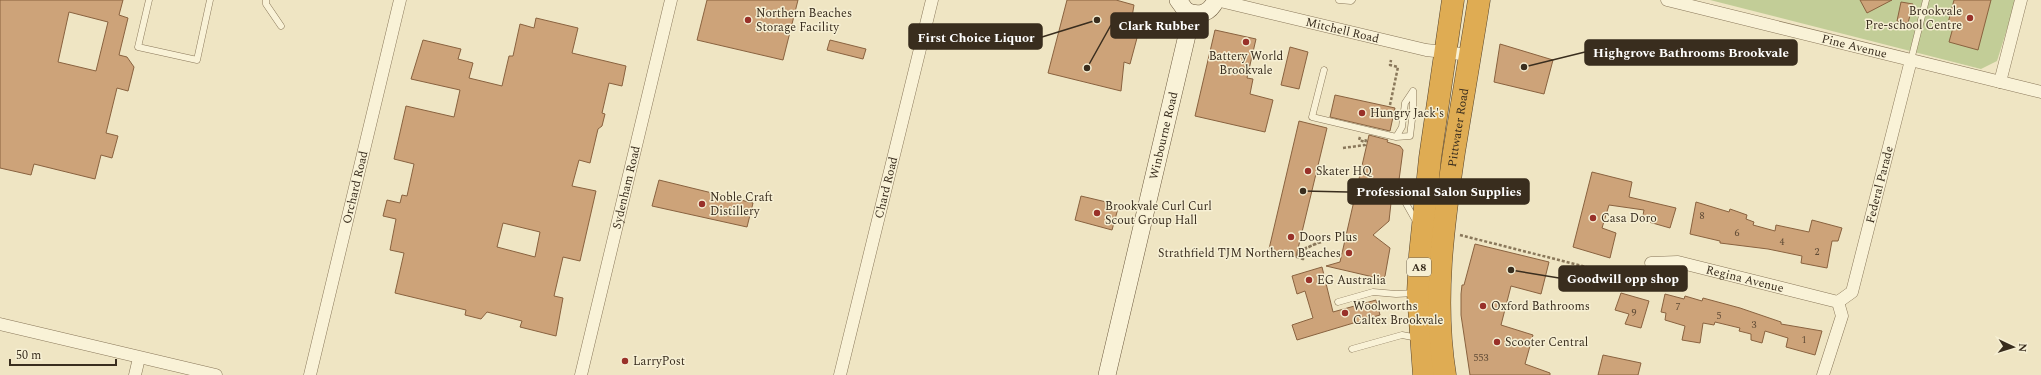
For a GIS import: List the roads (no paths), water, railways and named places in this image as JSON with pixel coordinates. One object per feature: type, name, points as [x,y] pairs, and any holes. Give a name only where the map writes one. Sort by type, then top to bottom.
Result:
[{"type":"highway","name":"Pittwater Road","points":[[1445,375],[1440,348],[1430,158],[1453,0]]},
{"type":"highway","name":"Pittwater Road","points":[[1424,375],[1420,338],[1418,293],[1433,232],[1470,55],[1479,0]]},
{"type":"main road","points":[[1178,0],[1182,7],[1192,14],[1207,12],[1216,0]]},
{"type":"main road","name":"Winbourne Road","points":[[1107,375],[1192,14]]},
{"type":"street","name":"Orchard Road","points":[[310,375],[400,0]]},
{"type":"street","name":"Sydenham Road","points":[[581,375],[670,0]]},
{"type":"street","name":"Chard Road","points":[[840,375],[932,0]]},
{"type":"street","name":"Mitchell Road","points":[[1216,0],[1426,50],[1470,55]]},
{"type":"street","name":"Pine Avenue","points":[[1667,0],[2041,92]]},
{"type":"street","points":[[2000,82],[2021,0]]},
{"type":"street","name":"Federal Parade","points":[[1838,302],[1852,292],[1911,60]]},
{"type":"street","name":"Regina Avenue","points":[[1651,263],[1678,262],[1838,302]]},
{"type":"street","points":[[1822,375],[1842,316],[1838,302]]},
{"type":"street","points":[[0,324],[216,375]]},
{"type":"street","points":[[135,375],[139,358]]},
{"type":"lane","points":[[149,0],[138,47],[197,60],[210,0]]},
{"type":"lane","points":[[266,0],[266,4],[281,26]]},
{"type":"lane","points":[[1339,0],[1351,2],[1352,0]]},
{"type":"lane","points":[[1911,60],[1926,0]]},
{"type":"lane","points":[[1324,70],[1312,117],[1396,137],[1410,136],[1413,111],[1413,90],[1405,103],[1402,127],[1396,137]]},
{"type":"lane","points":[[1404,200],[1433,232]]},
{"type":"lane","points":[[1338,302],[1373,292],[1396,294],[1418,293]]},
{"type":"lane","points":[[1352,349],[1402,335],[1420,338]]},
{"type":"place","name":"Brookvale Pre-school Centre","points":[[1970,18]]},
{"type":"place","name":"Northern Beaches Storage Facility","points":[[748,20]]},
{"type":"place","name":"First Choice Liquor","points":[[1097,20]]},
{"type":"place","name":"Battery World Brookvale","points":[[1246,42]]},
{"type":"place","name":"Highgrove Bathrooms Brookvale","points":[[1524,67]]},
{"type":"place","name":"Clark Rubber","points":[[1087,68]]},
{"type":"place","name":"Hungry Jack's","points":[[1362,113]]},
{"type":"place","name":"Skater HQ","points":[[1308,171]]},
{"type":"place","name":"Professional Salon Supplies","points":[[1303,191]]},
{"type":"place","name":"Noble Craft Distillery","points":[[702,204]]},
{"type":"place","name":"Brookvale Curl Curl Scout Group Hall","points":[[1097,213]]},
{"type":"place","name":"Casa Doro","points":[[1593,218]]},
{"type":"place","name":"Doors Plus","points":[[1291,237]]},
{"type":"place","name":"Strathfield TJM Northern Beaches","points":[[1349,253]]},
{"type":"place","name":"Goodwill opp shop","points":[[1511,270]]},
{"type":"place","name":"EG Australia","points":[[1309,280]]},
{"type":"place","name":"Oxford Bathrooms","points":[[1483,306]]},
{"type":"place","name":"Woolworths Caltex Brookvale","points":[[1345,313]]},
{"type":"place","name":"Scooter Central","points":[[1497,342]]},
{"type":"place","name":"LarryPost","points":[[625,361]]}]
